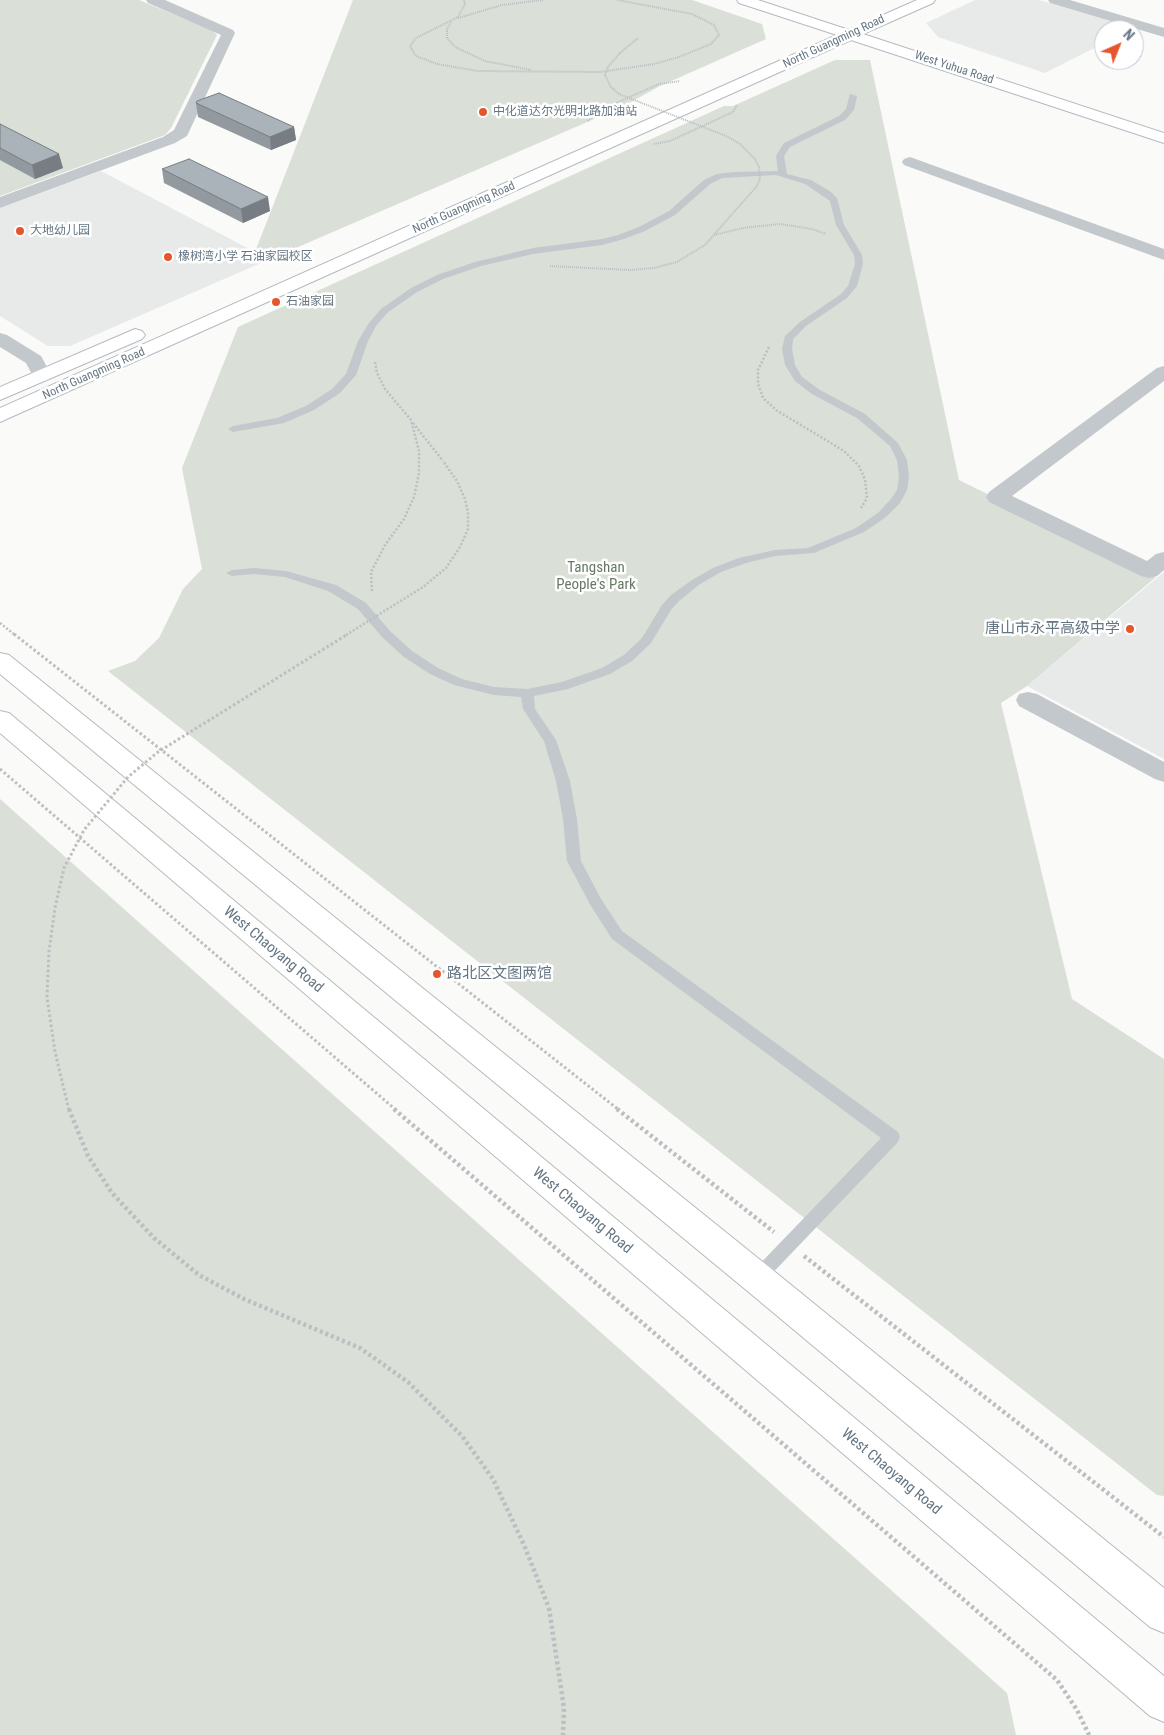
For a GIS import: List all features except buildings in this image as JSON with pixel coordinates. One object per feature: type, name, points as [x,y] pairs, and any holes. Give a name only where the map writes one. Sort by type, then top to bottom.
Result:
[{"type":"main road","name":"West Yuhua Road","points":[[744,0],[848,29],[1164,128]]},
{"type":"main road","name":"West Yuhua Road","points":[[771,0],[848,29],[1164,138]]},
{"type":"main road","name":"North Guangming Road","points":[[0,416],[848,29],[899,0]]},
{"type":"main road","name":"North Guangming Road","points":[[377,229],[848,29],[928,0]]},
{"type":"main road","name":"North Guangming Road","points":[[0,394],[151,328]]},
{"type":"main road","points":[[0,661],[757,1278],[1164,1613]]},
{"type":"main road","name":"West Chaoyang Road","points":[[0,719],[1164,1702]]},
{"type":"street","points":[[0,203],[169,140],[181,133],[228,36],[228,32],[153,0]]},
{"type":"street","points":[[1055,0],[1164,32]]},
{"type":"street","points":[[910,162],[1164,255]]},
{"type":"street","points":[[0,339],[34,360],[42,376]]},
{"type":"street","points":[[0,353],[20,366],[42,376]]},
{"type":"street","points":[[1164,372],[997,497],[1149,571],[1164,559]]},
{"type":"street","points":[[1028,700],[1164,773]]},
{"type":"lane","points":[[783,174],[780,156],[787,145],[842,118],[850,110],[853,96]]},
{"type":"lane","points":[[232,573],[254,571],[286,574],[332,588],[362,606],[386,634],[408,654],[434,671],[458,682],[494,691],[527,692],[564,686],[606,671],[628,658],[647,640],[666,608],[675,598],[696,582],[717,570],[742,560],[774,553],[810,551],[860,530],[882,515],[896,501],[902,490],[904,477],[902,460],[887,438],[860,416],[816,392],[798,379],[790,365],[787,349],[788,338],[803,324],[844,296],[852,286],[859,264],[858,255],[840,225],[834,200],[820,187],[783,174],[751,173],[720,176],[707,182],[692,198],[672,213],[642,229],[621,237],[602,242],[532,251],[478,264],[440,277],[414,290],[384,311],[372,325],[362,342],[351,374],[336,391],[310,408],[280,421],[233,428]]},
{"type":"lane","points":[[527,692],[528,709],[550,740],[563,781],[570,819],[574,860],[596,902],[617,935],[892,1137],[757,1278]]},
{"type":"path","points":[[464,0],[465,4],[458,17],[416,38],[410,46],[416,56],[437,64],[478,71],[600,72],[654,64],[699,50],[711,44],[719,35],[714,24],[692,14],[617,0]]},
{"type":"path","points":[[543,0],[515,3],[469,13],[452,21],[447,29],[447,38],[454,47],[470,54],[509,67],[543,72]]},
{"type":"path","points":[[549,266],[606,270],[654,268],[677,262],[692,255],[705,245],[757,186],[760,178],[759,167],[755,159],[740,144],[627,99],[611,87],[605,75],[608,67],[620,53],[638,38]]},
{"type":"path","points":[[588,121],[596,112],[659,84],[680,81]]},
{"type":"path","points":[[654,144],[670,141],[733,112]]},
{"type":"path","points":[[714,235],[743,228],[780,224],[812,229],[831,237]]},
{"type":"path","points":[[771,343],[762,357],[758,370],[758,384],[763,398],[776,410],[844,450],[859,466],[865,479],[867,498],[858,515]]},
{"type":"path","points":[[374,358],[377,373],[385,390],[443,461],[457,481],[465,498],[468,513],[468,529],[460,547],[446,568],[423,588],[158,752],[128,777],[84,830],[64,868],[55,908],[49,951],[47,996],[55,1052],[68,1107],[88,1156],[112,1192],[154,1238],[199,1275],[244,1298],[360,1348],[408,1382],[462,1436],[493,1479],[524,1545],[549,1608],[564,1708],[563,1735]]},
{"type":"path","points":[[372,599],[371,572],[385,545],[404,519],[414,497],[419,473],[418,451],[411,420]]},
{"type":"path","points":[[377,606],[381,614]]},
{"type":"path","points":[[0,623],[1164,1537]]},
{"type":"path","points":[[0,769],[1057,1680],[1077,1710],[1089,1735]]},
{"type":"shaded area","points":[[975,0],[1039,0],[1107,20],[1094,20],[1094,48],[1045,73],[938,37],[926,23]]},
{"type":"shaded area","name":"橡树湾小学 石油家园校区","points":[[101,171],[268,260],[70,346],[48,346],[0,316],[0,208]]},
{"type":"shaded area","name":"唐山市永平高级中学","points":[[1164,572],[1164,759],[1027,686]]},
{"type":"green space","points":[[0,0],[139,0],[213,31],[217,35],[171,128],[165,135],[0,196]]},
{"type":"green space","points":[[353,0],[692,0],[762,24],[766,39],[660,86],[622,107],[268,260],[255,252]]},
{"type":"green space","name":"Tangshan People's Park","points":[[835,60],[870,60],[959,480],[1156,577],[1027,686],[1001,703],[1072,999],[1164,1059],[1164,1496],[1157,1495],[108,671],[135,661],[159,638],[183,589],[202,569],[182,468],[238,327],[724,106],[733,106]]},
{"type":"green space","points":[[0,799],[1007,1693],[1016,1735],[0,1735]]},
{"type":"place","name":"中化道达尔光明北路加油站","points":[[483,112]]},
{"type":"place","name":"大地幼儿园","points":[[20,231]]},
{"type":"place","name":"橡树湾小学 石油家园校区","points":[[168,257]]},
{"type":"place","name":"石油家园","points":[[276,302]]},
{"type":"place","name":"唐山市永平高级中学","points":[[1130,629]]},
{"type":"place","name":"路北区文图两馆","points":[[437,974]]}]
